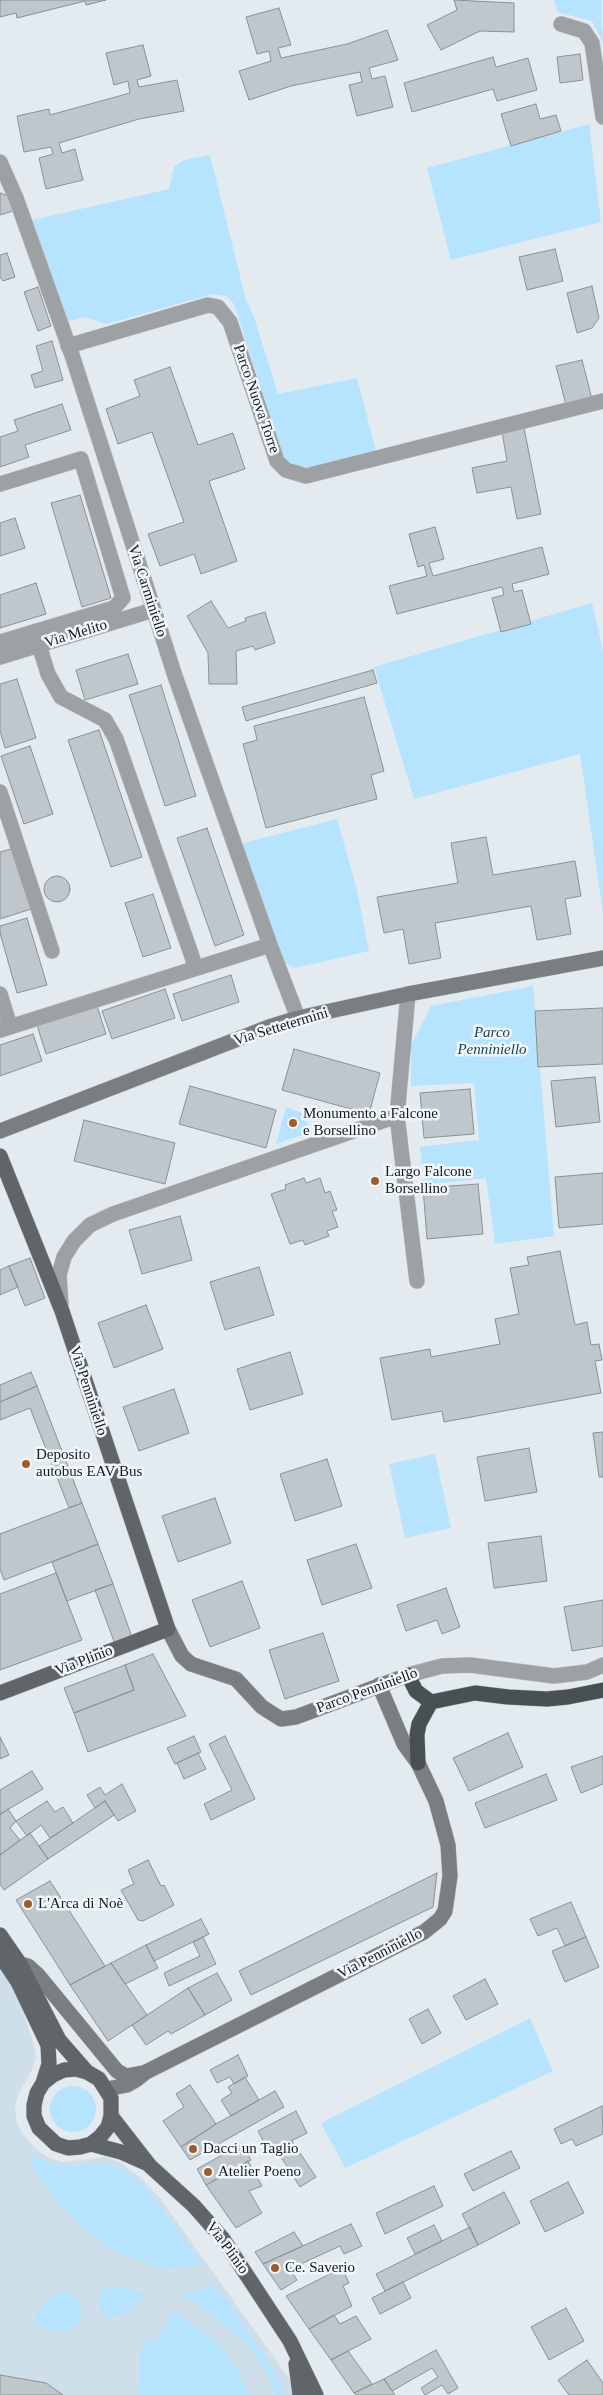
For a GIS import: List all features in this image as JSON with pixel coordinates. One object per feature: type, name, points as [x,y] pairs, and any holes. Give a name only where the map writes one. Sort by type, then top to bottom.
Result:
[{"type":"highway","points":[[408,1674],[416,1691],[431,1702],[475,1693],[508,1698],[547,1699],[603,1690]]},
{"type":"highway","points":[[418,1763],[418,1730],[431,1702]]},
{"type":"main road","name":"Via Penniniello","points":[[0,1156],[62,1311],[168,1629]]},
{"type":"main road","name":"Via Plinio","points":[[0,1693],[168,1629]]},
{"type":"main road","points":[[0,1934],[20,1964],[53,2031],[87,2072],[98,2079],[107,2089]]},
{"type":"main road","name":"Via Plinio","points":[[0,1955],[18,1982],[48,2045],[49,2064],[34,2104],[34,2116],[39,2128],[56,2144],[74,2148],[91,2144],[121,2152],[150,2166]]},
{"type":"main road","points":[[43,2083],[53,2075],[64,2070],[87,2072]]},
{"type":"main road","name":"Via Plinio","points":[[107,2089],[111,2098],[112,2116],[150,2166],[212,2224],[290,2341],[316,2395]]},
{"type":"main road","points":[[91,2144],[108,2127],[112,2116]]},
{"type":"main road","name":"Via Plinio","points":[[290,2341],[300,2395]]},
{"type":"street","points":[[561,24],[584,31],[592,43],[603,117]]},
{"type":"street","name":"Via Carminiello","points":[[0,162],[16,198],[68,346],[153,610],[270,945],[286,981],[298,1018]]},
{"type":"street","name":"Parco Nuova Torre","points":[[68,346],[208,305],[218,307],[230,322],[277,461],[286,470],[306,476],[603,401]]},
{"type":"street","points":[[0,484],[81,459],[123,598],[114,608],[0,642]]},
{"type":"street","name":"Via Melito","points":[[0,658],[153,610]]},
{"type":"street","points":[[39,645],[48,674],[61,697],[105,720],[116,739],[196,968]]},
{"type":"street","points":[[0,792],[52,950]]},
{"type":"street","points":[[0,994],[5,1028],[270,945]]},
{"type":"street","name":"Via Settetermini","points":[[0,1131],[298,1018],[408,994],[603,958]]},
{"type":"street","points":[[408,994],[397,1116],[418,1281]]},
{"type":"street","points":[[62,1311],[59,1275],[64,1257],[74,1241],[90,1225],[113,1214],[397,1116]]},
{"type":"street","name":"Parco Penniniello","points":[[168,1629],[182,1656],[190,1664],[236,1679],[262,1707],[281,1719],[296,1717],[408,1674],[442,1666],[470,1665],[524,1674],[554,1676],[587,1672],[603,1665]]},
{"type":"street","name":"Via Penniniello","points":[[107,2089],[127,2085],[146,2072],[424,1932],[440,1919],[445,1910],[450,1876],[449,1852],[436,1801],[418,1763],[404,1744],[379,1685]]},
{"type":"street","name":"Via Penniniello","points":[[20,1964],[28,1966],[38,1975],[117,2071],[126,2076],[146,2072]]},
{"type":"shaded area","points":[[0,1968],[15,1990],[33,2041],[36,2057],[32,2070],[18,2095],[15,2107],[17,2123],[22,2133],[37,2150],[49,2158],[64,2162],[106,2157],[120,2162],[141,2178],[159,2197],[301,2395],[0,2395]]},
{"type":"green space","points":[[554,0],[601,0],[603,43],[592,21],[557,12]]},
{"type":"green space","points":[[589,124],[601,222],[451,260],[427,168]]},
{"type":"green space","points":[[210,155],[246,300],[254,317],[278,394],[357,378],[376,451],[318,468],[299,466],[288,461],[280,449],[234,304],[226,296],[213,294],[107,324],[83,317],[66,322],[32,220],[169,189],[174,167],[184,160]]},
{"type":"green space","points":[[592,603],[603,650],[603,913],[580,754],[414,799],[374,667]]},
{"type":"green space","points":[[337,819],[357,890],[369,951],[295,968],[285,963],[279,956],[240,844]]},
{"type":"green space","name":"Parco Penniniello","points":[[533,986],[554,1236],[495,1244],[486,1178],[424,1185],[420,1147],[479,1140],[474,1083],[411,1086],[411,1045],[431,1006]]},
{"type":"green space","points":[[286,1107],[302,1113],[312,1132],[276,1144]]},
{"type":"green space","points":[[435,1454],[451,1528],[405,1538],[389,1464]]},
{"type":"green space","points":[[530,2018],[553,2071],[345,2168],[321,2123]]},
{"type":"green space","points":[[69,2086],[77,2086],[86,2090],[92,2096],[96,2109],[92,2122],[86,2128],[77,2132],[69,2132],[60,2128],[54,2122],[50,2113],[50,2105],[54,2096],[60,2090]]},
{"type":"green space","points":[[28,2154],[56,2165],[73,2166],[98,2162],[122,2169],[145,2186],[202,2265],[162,2269],[115,2252],[86,2231],[61,2206],[33,2169]]},
{"type":"green space","points":[[216,2285],[276,2373],[282,2395],[275,2395],[268,2374],[243,2339],[182,2294]]},
{"type":"green space","points":[[115,2287],[145,2293],[146,2298],[121,2316],[108,2317],[102,2312],[98,2301],[100,2294],[106,2289]]},
{"type":"green space","points":[[59,2293],[70,2293],[79,2303],[82,2315],[74,2327],[53,2331],[34,2321],[36,2312],[49,2298]]},
{"type":"green space","points":[[174,2312],[217,2342],[234,2364],[249,2395],[138,2395],[140,2354],[147,2337],[153,2343]]},
{"type":"building","points":[[0,0],[106,0],[86,5],[85,1],[17,18],[16,13],[0,17]]},
{"type":"building","points":[[454,0],[514,3],[514,32],[480,31],[441,50],[427,25],[457,10]]},
{"type":"building","points":[[279,8],[291,45],[278,48],[281,58],[347,44],[387,30],[398,60],[369,68],[372,79],[385,76],[393,107],[357,116],[349,85],[362,82],[360,72],[291,86],[249,100],[239,71],[271,61],[269,51],[257,54],[246,17]]},
{"type":"building","points":[[143,45],[151,76],[137,80],[139,87],[177,80],[184,111],[139,119],[59,143],[62,153],[75,149],[83,180],[46,189],[39,158],[53,154],[51,147],[24,152],[17,116],[49,109],[50,115],[130,93],[128,81],[114,85],[106,53]]},
{"type":"building","points":[[580,54],[583,80],[560,83],[557,57]]},
{"type":"building","points":[[493,57],[496,67],[528,58],[537,90],[497,101],[493,89],[412,112],[404,83]]},
{"type":"building","points":[[536,104],[540,119],[556,115],[561,131],[511,146],[501,114]]},
{"type":"building","points":[[0,193],[8,196],[13,211],[0,215]]},
{"type":"building","points":[[555,249],[563,281],[527,290],[519,257]]},
{"type":"building","points":[[7,253],[15,277],[3,281],[0,277],[0,255]]},
{"type":"building","points":[[592,286],[599,318],[592,328],[577,333],[567,293]]},
{"type":"building","points":[[38,287],[51,326],[38,331],[24,292]]},
{"type":"building","points":[[52,341],[63,380],[35,388],[31,375],[43,371],[36,346]]},
{"type":"building","points":[[582,360],[592,399],[566,405],[556,366]]},
{"type":"building","points":[[170,367],[198,445],[233,433],[245,469],[209,481],[237,561],[201,574],[194,554],[160,566],[148,534],[184,522],[152,432],[118,444],[106,409],[140,396],[134,380]]},
{"type":"building","points":[[62,404],[71,430],[25,445],[29,457],[0,467],[0,437],[18,431],[14,420]]},
{"type":"building","points":[[524,428],[541,514],[517,519],[511,487],[477,493],[472,468],[507,461],[502,432]]},
{"type":"building","points":[[80,495],[111,598],[82,607],[51,503]]},
{"type":"building","points":[[15,518],[25,548],[0,556],[0,523]]},
{"type":"building","points":[[435,527],[444,559],[429,563],[433,576],[542,547],[549,574],[512,584],[514,592],[522,590],[531,624],[501,632],[492,598],[504,595],[502,587],[397,614],[389,586],[427,576],[424,565],[418,567],[409,534]]},
{"type":"building","points":[[36,583],[46,614],[0,628],[0,595]]},
{"type":"building","points":[[211,601],[228,628],[246,621],[245,618],[265,612],[275,643],[255,650],[253,646],[236,651],[237,684],[209,684],[208,653],[187,616]]},
{"type":"building","points":[[128,654],[138,684],[85,700],[76,670]]},
{"type":"building","points":[[373,670],[377,683],[246,721],[242,707]]},
{"type":"building","points":[[17,679],[36,738],[5,748],[0,731],[0,684]]},
{"type":"building","points":[[161,685],[196,796],[165,806],[129,695]]},
{"type":"building","points":[[364,697],[384,771],[371,775],[377,799],[266,828],[243,744],[257,740],[254,726]]},
{"type":"building","points":[[99,730],[142,857],[111,867],[68,740]]},
{"type":"building","points":[[30,746],[53,814],[24,824],[1,756]]},
{"type":"building","points":[[207,828],[244,935],[215,946],[177,838]]},
{"type":"building","points":[[486,837],[493,875],[575,861],[581,896],[565,899],[571,934],[537,940],[531,906],[435,923],[441,958],[409,964],[403,929],[384,933],[377,897],[458,883],[451,843]]},
{"type":"building","points":[[11,849],[31,909],[0,919],[0,852]]},
{"type":"building","points":[[57,876],[67,879],[70,889],[67,899],[57,902],[47,899],[44,889],[47,879]]},
{"type":"building","points":[[153,894],[171,948],[143,957],[125,903]]},
{"type":"building","points":[[27,918],[47,985],[17,993],[0,933],[0,926]]},
{"type":"building","points":[[231,975],[239,1002],[182,1021],[173,994]]},
{"type":"building","points":[[165,989],[175,1018],[112,1039],[102,1011]]},
{"type":"building","points":[[97,1006],[106,1034],[46,1054],[37,1025]]},
{"type":"building","points":[[603,1008],[603,1064],[538,1067],[535,1011]]},
{"type":"building","points":[[33,1034],[42,1061],[0,1076],[0,1045]]},
{"type":"building","points":[[294,1049],[380,1073],[369,1114],[282,1090]]},
{"type":"building","points":[[595,1077],[600,1122],[556,1127],[551,1081]]},
{"type":"building","points":[[190,1086],[276,1110],[266,1148],[179,1124]]},
{"type":"building","points":[[470,1089],[474,1134],[424,1138],[420,1093]]},
{"type":"building","points":[[84,1120],[175,1143],[165,1184],[74,1161]]},
{"type":"building","points":[[603,1173],[603,1224],[559,1228],[555,1177]]},
{"type":"building","points":[[304,1178],[306,1183],[320,1178],[325,1193],[330,1191],[337,1210],[332,1211],[338,1227],[327,1231],[329,1236],[305,1245],[303,1240],[290,1244],[271,1194],[286,1189],[285,1185]]},
{"type":"building","points":[[478,1184],[483,1234],[427,1239],[423,1188]]},
{"type":"building","points":[[180,1216],[192,1260],[142,1274],[129,1230]]},
{"type":"building","points":[[560,1251],[575,1325],[587,1322],[591,1345],[599,1344],[602,1360],[595,1361],[601,1393],[444,1422],[442,1411],[392,1420],[380,1358],[430,1349],[431,1357],[500,1344],[495,1319],[519,1314],[510,1268],[529,1265],[527,1257]]},
{"type":"building","points":[[30,1258],[45,1298],[25,1306],[9,1266]]},
{"type":"building","points":[[9,1266],[18,1287],[0,1295],[0,1270]]},
{"type":"building","points":[[259,1267],[274,1315],[225,1330],[210,1282]]},
{"type":"building","points":[[146,1305],[163,1349],[114,1368],[98,1323]]},
{"type":"building","points":[[290,1352],[303,1394],[250,1410],[237,1369]]},
{"type":"building","points":[[31,1372],[37,1386],[0,1402],[0,1385]]},
{"type":"building","points":[[37,1386],[82,1503],[69,1508],[30,1408],[0,1420],[0,1402]]},
{"type":"building","points":[[174,1389],[189,1433],[139,1451],[123,1407]]},
{"type":"building","points":[[603,1432],[603,1477],[599,1477],[593,1433]]},
{"type":"building","points":[[529,1448],[537,1492],[485,1501],[477,1457]]},
{"type":"building","points":[[327,1459],[342,1506],[295,1521],[280,1474]]},
{"type":"building","points":[[215,1498],[231,1543],[178,1562],[162,1516]]},
{"type":"building","points":[[82,1503],[98,1544],[4,1580],[0,1569],[0,1534]]},
{"type":"building","points":[[541,1536],[547,1581],[494,1588],[488,1543]]},
{"type":"building","points":[[98,1544],[113,1584],[67,1601],[52,1562]]},
{"type":"building","points":[[356,1544],[372,1588],[322,1605],[307,1560]]},
{"type":"building","points":[[56,1573],[82,1640],[0,1670],[0,1594]]},
{"type":"building","points":[[242,1581],[260,1628],[210,1647],[192,1600]]},
{"type":"building","points":[[113,1584],[132,1637],[115,1644],[95,1590]]},
{"type":"building","points":[[446,1588],[460,1627],[442,1634],[437,1620],[406,1631],[397,1605]]},
{"type":"building","points":[[603,1600],[603,1646],[572,1651],[564,1607]]},
{"type":"building","points":[[323,1633],[339,1681],[285,1699],[269,1650]]},
{"type":"building","points":[[153,1654],[186,1716],[88,1752],[74,1713],[134,1690],[125,1665]]},
{"type":"building","points":[[125,1665],[134,1690],[74,1713],[64,1688]]},
{"type":"building","points":[[508,1733],[523,1767],[469,1791],[453,1758]]},
{"type":"building","points":[[194,1736],[201,1752],[175,1764],[167,1748]]},
{"type":"building","points":[[225,1736],[255,1799],[211,1820],[204,1804],[232,1790],[209,1744]]},
{"type":"building","points":[[0,1737],[9,1755],[0,1759]]},
{"type":"building","points":[[198,1753],[206,1769],[184,1779],[177,1763]]},
{"type":"building","points":[[603,1756],[603,1784],[581,1793],[571,1767]]},
{"type":"building","points":[[32,1771],[43,1789],[0,1814],[0,1790]]},
{"type":"building","points":[[546,1774],[557,1800],[485,1828],[475,1803]]},
{"type":"building","points":[[122,1784],[136,1811],[118,1821],[105,1801],[95,1808],[87,1795],[100,1787],[105,1795]]},
{"type":"building","points":[[47,1801],[55,1812],[63,1807],[73,1823],[50,1838],[41,1825],[27,1836],[16,1821]]},
{"type":"building","points":[[105,1801],[114,1815],[48,1859],[39,1846]]},
{"type":"building","points":[[8,1809],[16,1821],[10,1828],[20,1840],[0,1855],[0,1815]]},
{"type":"building","points":[[30,1833],[48,1859],[4,1890],[0,1884],[0,1855]]},
{"type":"building","points":[[148,1860],[161,1886],[164,1885],[174,1905],[143,1921],[138,1920],[121,1890],[134,1884],[128,1870]]},
{"type":"building","points":[[437,1873],[433,1907],[251,1995],[239,1971]]},
{"type":"building","points":[[50,1881],[105,1966],[70,1985],[16,1900]]},
{"type":"building","points":[[571,1902],[586,1937],[565,1946],[557,1928],[538,1936],[530,1919]]},
{"type":"building","points":[[201,1919],[209,1934],[154,1961],[146,1945]]},
{"type":"building","points":[[203,1937],[216,1964],[169,1986],[164,1973],[200,1956],[193,1942]]},
{"type":"building","points":[[586,1937],[599,1967],[565,1982],[552,1951]]},
{"type":"building","points":[[146,1945],[158,1968],[125,1984],[111,1963]]},
{"type":"building","points":[[111,1963],[147,2015],[108,2041],[70,1985]]},
{"type":"building","points":[[217,1973],[232,2000],[205,2015],[188,1988]]},
{"type":"building","points":[[485,1979],[498,2004],[466,2020],[453,1996]]},
{"type":"building","points":[[188,1988],[205,2015],[171,2034],[168,2031],[146,2045],[132,2025]]},
{"type":"building","points":[[428,2009],[441,2033],[422,2044],[409,2019]]},
{"type":"building","points":[[238,2055],[248,2076],[234,2084],[230,2077],[217,2083],[210,2070]]},
{"type":"building","points":[[245,2077],[259,2100],[231,2116],[221,2100],[232,2093],[228,2087]]},
{"type":"building","points":[[190,2085],[216,2124],[181,2147],[163,2121],[184,2107],[176,2094]]},
{"type":"building","points":[[275,2091],[284,2107],[190,2160],[181,2147],[216,2124]]},
{"type":"building","points":[[602,2106],[603,2134],[576,2146],[572,2139],[561,2144],[554,2129]]},
{"type":"building","points":[[296,2111],[307,2133],[269,2152],[258,2131]]},
{"type":"building","points":[[292,2141],[316,2177],[300,2187],[276,2149]]},
{"type":"building","points":[[242,2144],[251,2160],[206,2185],[197,2169]]},
{"type":"building","points":[[511,2151],[520,2168],[473,2191],[464,2174]]},
{"type":"building","points":[[248,2161],[262,2186],[249,2191],[262,2213],[236,2228],[206,2185]]},
{"type":"building","points":[[568,2182],[584,2213],[545,2232],[530,2201]]},
{"type":"building","points":[[434,2186],[443,2206],[385,2234],[376,2213]]},
{"type":"building","points":[[504,2192],[520,2223],[478,2245],[462,2214]]},
{"type":"building","points":[[351,2224],[362,2246],[344,2254],[340,2246],[290,2269],[297,2280],[281,2290],[263,2264]]},
{"type":"building","points":[[434,2225],[442,2241],[415,2254],[407,2238]]},
{"type":"building","points":[[470,2227],[478,2245],[385,2291],[376,2274]]},
{"type":"building","points":[[294,2232],[303,2246],[263,2264],[255,2252]]},
{"type":"building","points":[[342,2268],[349,2283],[343,2286],[352,2306],[309,2329],[286,2296]]},
{"type":"building","points":[[403,2282],[411,2298],[380,2314],[372,2298]]},
{"type":"building","points":[[566,2308],[584,2341],[549,2360],[531,2327]]},
{"type":"building","points":[[334,2315],[340,2324],[356,2316],[371,2339],[331,2360],[309,2329]]},
{"type":"building","points":[[436,2350],[458,2388],[448,2394],[442,2385],[425,2395],[421,2388],[438,2377],[432,2368],[392,2391],[384,2379]]},
{"type":"building","points":[[348,2351],[372,2384],[354,2393],[331,2360]]},
{"type":"building","points":[[587,2360],[603,2383],[603,2395],[569,2395],[558,2380]]},
{"type":"building","points":[[0,2375],[46,2383],[63,2395],[0,2395]]},
{"type":"building","points":[[384,2379],[395,2395],[356,2395],[354,2393]]},
{"type":"place","name":"Monumento a Falcone e Borsellino","points":[[293,1123]]},
{"type":"place","name":"Largo Falcone Borsellino","points":[[375,1181]]},
{"type":"place","name":"Deposito autobus EAV Bus","points":[[26,1464]]},
{"type":"place","name":"L'Arca di Noè","points":[[28,1904]]},
{"type":"place","name":"Dacci un Taglio","points":[[193,2149]]},
{"type":"place","name":"Atelier Poeno","points":[[208,2172]]},
{"type":"place","name":"Ce. Saverio","points":[[275,2268]]}]
